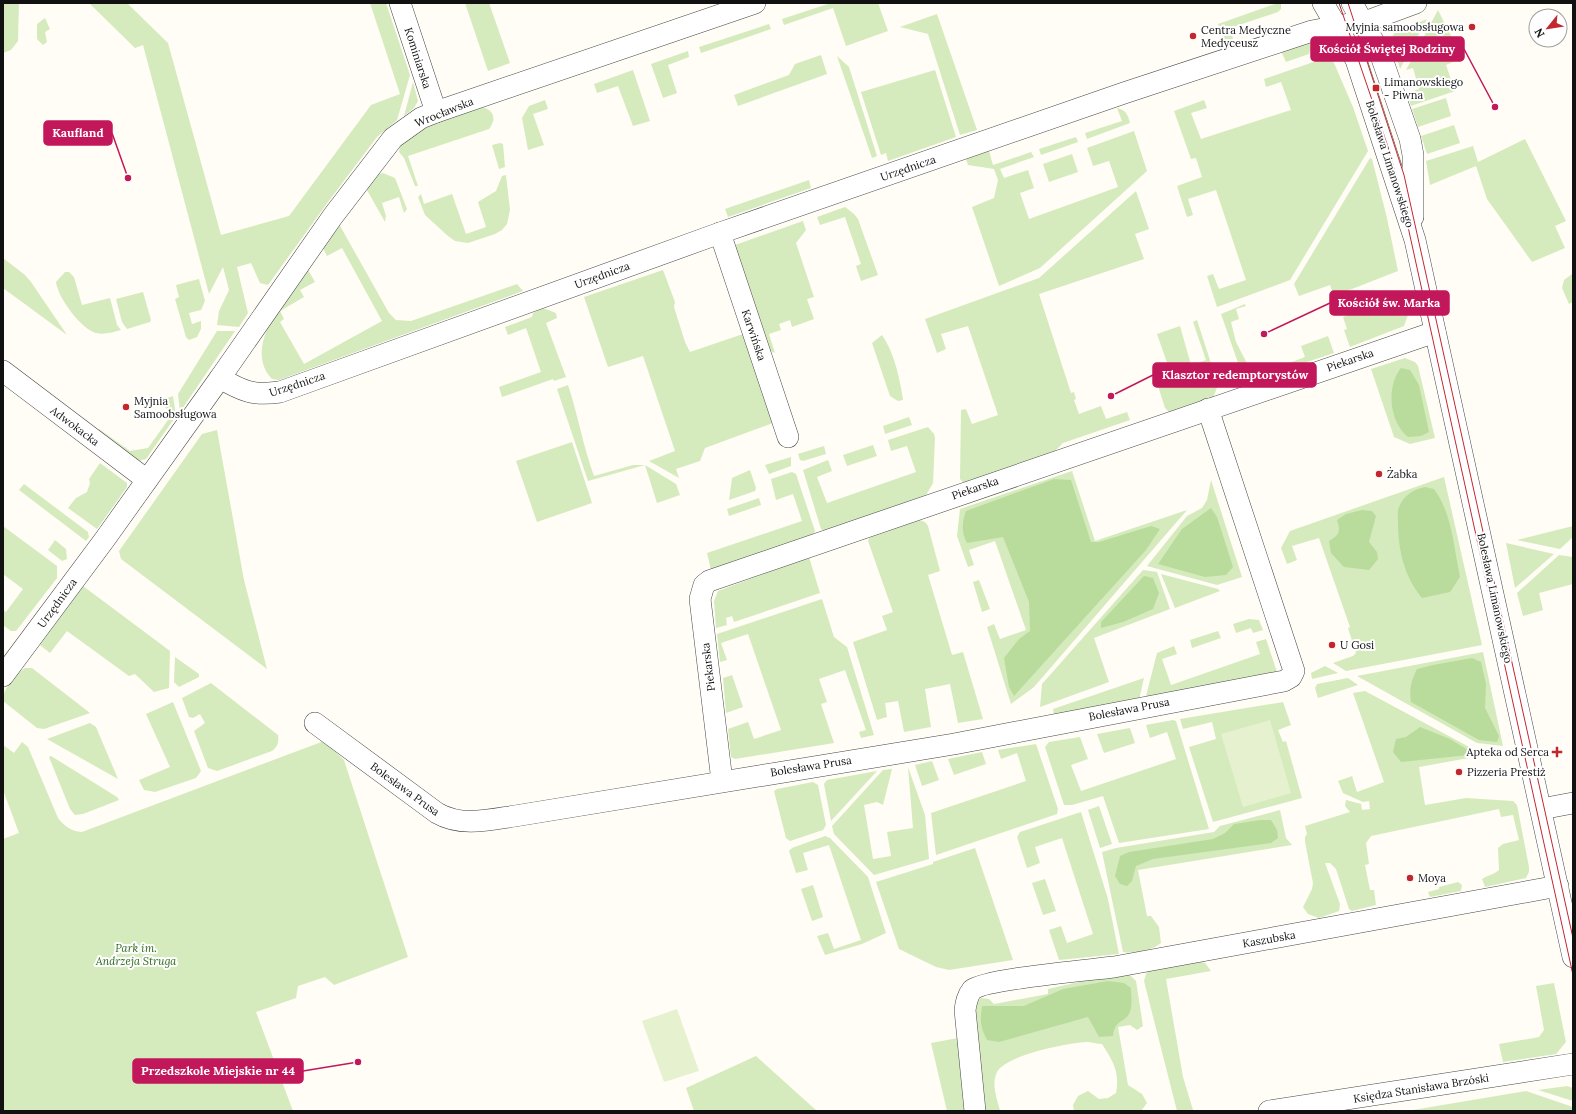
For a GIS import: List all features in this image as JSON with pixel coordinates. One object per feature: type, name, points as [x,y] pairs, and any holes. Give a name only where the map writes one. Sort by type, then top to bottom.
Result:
[{"type":"street","name":"Kominiarska","points":[[400,3],[436,112]]},
{"type":"street","name":"Wrocławska","points":[[220,378],[333,216],[393,138],[421,118],[755,3]]},
{"type":"street","name":"Bolesława Limanowskiego","points":[[1323,3],[1356,60],[1415,240],[1573,957]]},
{"type":"street","name":"Bolesława Limanowskiego","points":[[1352,3],[1380,53],[1410,139],[1413,155],[1415,240]]},
{"type":"street","name":"Urzędnicza","points":[[3,676],[220,378],[247,392],[262,395],[280,392],[720,233],[1124,94],[1312,31],[1363,22],[1416,3]]},
{"type":"street","name":"Karwińska","points":[[720,233],[788,437]]},
{"type":"street","name":"Piekarska","points":[[722,781],[700,599],[704,585],[709,581],[1435,332]]},
{"type":"street","name":"Adwokacka","points":[[3,371],[147,480]]},
{"type":"street","name":"Bolesława Prusa","points":[[315,723],[437,813],[457,821],[515,816],[954,744],[1284,681],[1291,677],[1294,671],[1208,409]]},
{"type":"street","points":[[1541,809],[1573,803]]},
{"type":"street","name":"Kaszubska","points":[[975,1111],[965,1010],[968,995],[980,985],[1048,974],[1119,966],[1558,886]]},
{"type":"street","name":"Księdza Stanisława Brzóski","points":[[1269,1111],[1573,1064]]},
{"type":"green space","points":[[3,3],[19,3],[18,41],[11,50],[3,53]]},
{"type":"green space","points":[[89,3],[127,3],[168,43],[221,235],[289,216],[371,105],[400,94],[370,3],[386,3],[410,75],[397,120],[377,137],[268,285],[260,283],[251,263],[237,267],[248,313],[239,327],[217,325],[219,311],[229,290],[223,267],[209,294],[143,45],[135,48]]},
{"type":"green space","points":[[465,3],[489,3],[510,63],[488,71]]},
{"type":"green space","points":[[831,3],[878,3],[888,31],[846,46],[833,8],[784,25],[782,19]]},
{"type":"green space","points":[[1281,3],[1281,9],[1278,12],[1230,28],[1233,39],[1224,44],[1218,24]]},
{"type":"green space","points":[[1438,10],[1462,58],[1446,65],[1455,91],[1411,106],[1407,93],[1419,89],[1413,68],[1406,70]]},
{"type":"green space","points":[[937,14],[977,130],[960,135],[928,34],[900,27]]},
{"type":"green space","points":[[45,18],[50,29],[45,32],[47,42],[43,45],[37,39],[37,24]]},
{"type":"green space","points":[[1427,19],[1400,69],[1391,39],[1395,32]]},
{"type":"green space","points":[[769,24],[771,29],[701,53],[699,47]]},
{"type":"green space","points":[[1309,41],[1311,48],[1309,54],[1286,62],[1281,51]]},
{"type":"green space","points":[[688,51],[689,57],[668,65],[677,93],[663,98],[651,64]]},
{"type":"green space","points":[[821,55],[827,74],[738,106],[734,95],[789,75],[795,64]]},
{"type":"green space","points":[[837,56],[849,67],[877,156],[872,158]]},
{"type":"green space","points":[[1325,58],[1332,59],[1334,63],[1353,107],[1368,151],[1290,280],[1217,307],[1207,276],[1213,274],[1219,289],[1246,280],[1216,190],[1188,199],[1193,215],[1187,217],[1177,186],[1202,177],[1196,158],[1191,159],[1174,111],[1204,100],[1207,108],[1191,113],[1201,139],[1291,110],[1281,82],[1266,87],[1264,79]]},
{"type":"green space","points":[[633,70],[650,121],[633,126],[618,86],[597,93],[594,84]]},
{"type":"green space","points":[[935,70],[956,137],[888,161],[886,153],[881,155],[861,92]]},
{"type":"green space","points":[[413,82],[418,101],[414,108],[404,116]]},
{"type":"green space","points":[[1446,98],[1451,116],[1418,127],[1412,109]]},
{"type":"green space","points":[[545,100],[548,109],[533,114],[544,145],[528,150],[522,118],[529,106]]},
{"type":"green space","points":[[482,107],[489,110],[493,115],[493,122],[489,129],[408,156],[418,186],[415,186],[404,158],[399,152],[400,146],[425,127]]},
{"type":"green space","points":[[1117,108],[1126,113],[1130,123],[1087,139],[1085,133],[1122,121]]},
{"type":"green space","points":[[1454,125],[1460,143],[1427,154],[1421,136]]},
{"type":"green space","points":[[1134,131],[1147,171],[1040,268],[999,286],[972,207],[994,198],[998,180],[994,169],[968,165],[966,159],[989,151],[993,165],[1031,152],[1034,157],[1000,169],[1004,178],[1028,170],[1034,188],[1020,193],[1029,219],[1118,187],[1109,161],[1093,166],[1087,148]]},
{"type":"green space","points":[[1076,137],[1078,142],[1041,155],[1039,149]]},
{"type":"green space","points":[[1525,139],[1566,221],[1555,226],[1565,248],[1532,262],[1487,199],[1476,166],[1430,185],[1426,161],[1473,146],[1478,162]]},
{"type":"green space","points":[[500,143],[503,144],[505,167],[499,169],[492,145]]},
{"type":"green space","points":[[1072,154],[1078,172],[1049,182],[1043,164]]},
{"type":"green space","points":[[1370,158],[1372,159],[1387,218],[1398,271],[1334,296],[1330,285],[1299,296],[1294,284]]},
{"type":"green space","points":[[383,173],[395,178],[407,209],[404,213],[399,197],[382,203],[386,216],[385,222],[367,190],[367,184],[375,175]]},
{"type":"green space","points":[[506,175],[510,210],[507,224],[502,230],[495,234],[468,243],[455,241],[425,215],[418,197],[421,194],[424,204],[452,194],[466,234],[486,227],[478,202],[496,191],[502,176]]},
{"type":"green space","points":[[809,180],[811,188],[728,217],[725,209]]},
{"type":"green space","points":[[1136,191],[1149,229],[1135,234],[1144,259],[1039,294],[1071,393],[1074,392],[1076,399],[1074,400],[1079,414],[1101,406],[1106,419],[1127,412],[1130,420],[1063,443],[1055,451],[964,483],[960,479],[961,410],[966,409],[972,424],[998,415],[968,326],[941,334],[946,349],[937,353],[925,319],[1039,278]]},
{"type":"green space","points":[[845,207],[858,219],[878,275],[861,281],[856,266],[861,264],[845,217],[820,225],[817,217]]},
{"type":"green space","points":[[803,221],[806,230],[796,243],[814,297],[807,299],[814,319],[792,327],[790,320],[779,324],[781,330],[769,334],[775,353],[770,351],[735,245]]},
{"type":"green space","points":[[339,224],[389,313],[396,320],[411,321],[517,284],[523,291],[279,380],[272,379],[264,366],[262,352],[264,337],[279,307],[307,268],[315,282],[300,290],[304,297],[280,311],[284,319],[280,322],[304,364],[382,321],[342,248],[327,256],[322,246]]},
{"type":"green space","points":[[3,258],[25,275],[31,282],[67,335],[3,288]]},
{"type":"green space","points":[[663,270],[675,302],[674,307],[685,342],[690,352],[743,334],[773,423],[705,448],[700,461],[676,469],[679,478],[649,461],[675,451],[643,356],[608,367],[584,297]]},
{"type":"green space","points":[[65,272],[69,272],[74,277],[82,305],[110,298],[117,325],[121,330],[99,334],[84,326],[77,319],[61,296],[56,282]]},
{"type":"green space","points":[[1572,274],[1573,302],[1569,304],[1562,288],[1564,280]]},
{"type":"green space","points":[[199,279],[205,301],[201,310],[189,313],[192,324],[201,321],[201,329],[197,337],[189,340],[186,337],[175,299],[179,297],[176,285]]},
{"type":"green space","points":[[143,292],[151,320],[150,322],[127,329],[122,322],[116,299]]},
{"type":"green space","points":[[1405,294],[1408,315],[1404,326],[1350,347],[1344,330],[1347,329],[1343,317]]},
{"type":"green space","points":[[1245,304],[1246,306],[1236,309],[1239,319],[1231,322],[1236,342],[1254,377],[1244,380],[1221,314]]},
{"type":"green space","points":[[543,308],[556,313],[557,318],[546,323],[566,377],[554,381],[553,379],[502,397],[499,387],[541,372],[526,328],[508,335],[505,327],[532,317],[533,313]]},
{"type":"green space","points":[[1197,320],[1218,385],[1213,398],[1170,413],[1165,408],[1158,386],[1173,380],[1157,334],[1180,326],[1191,365],[1206,360],[1193,322]]},
{"type":"green space","points":[[217,331],[235,331],[180,412],[178,394]]},
{"type":"green space","points":[[882,335],[890,349],[896,366],[903,400],[898,401],[890,396],[872,343]]},
{"type":"green space","points":[[1328,336],[1334,353],[1262,377],[1260,372],[1271,370],[1305,357],[1301,346]]},
{"type":"green space","points":[[1405,358],[1415,362],[1418,366],[1435,438],[1410,444],[1394,437],[1371,369]]},
{"type":"green space","points":[[1401,368],[1410,370],[1419,385],[1429,432],[1421,436],[1408,437],[1397,422],[1393,413],[1393,384]]},
{"type":"green space","points":[[568,385],[594,476],[633,465],[645,465],[588,481],[557,389]]},
{"type":"green space","points":[[173,396],[176,416],[146,459],[138,461],[98,431],[99,429],[130,451],[148,448],[173,413],[152,398],[164,399]]},
{"type":"green space","points":[[909,417],[912,425],[885,434],[883,426]]},
{"type":"green space","points":[[928,427],[934,434],[935,438],[933,483],[926,495],[825,531],[821,529],[803,470],[828,460],[832,471],[817,477],[827,503],[916,472],[907,446],[891,451],[888,440]]},
{"type":"green space","points":[[217,430],[244,580],[267,669],[121,559],[119,551],[202,434]]},
{"type":"green space","points":[[572,442],[592,503],[537,522],[516,461]]},
{"type":"green space","points":[[873,445],[877,456],[847,466],[843,455]]},
{"type":"green space","points":[[824,446],[826,454],[803,461],[800,460],[798,454]]},
{"type":"green space","points":[[791,457],[791,466],[769,474],[765,465]]},
{"type":"green space","points":[[100,463],[127,483],[127,487],[97,529],[68,508],[76,498],[87,492],[90,483],[89,479]]},
{"type":"green space","points":[[645,465],[676,484],[680,495],[657,503]]},
{"type":"green space","points":[[750,470],[756,488],[755,491],[729,500],[732,478]]},
{"type":"green space","points":[[1072,471],[1095,541],[1187,510],[1034,687],[1011,704],[987,627],[994,624],[1000,639],[1026,630],[995,541],[969,550],[974,565],[968,567],[957,536],[960,509]]},
{"type":"green space","points":[[792,472],[796,474],[815,531],[813,535],[711,570],[707,553],[802,521],[793,494],[776,500],[771,479]]},
{"type":"green space","points":[[1444,477],[1482,645],[1346,671],[1333,663],[1353,656],[1356,653],[1348,628],[1350,627],[1319,538],[1292,546],[1297,560],[1287,564],[1281,548],[1290,531]]},
{"type":"green space","points":[[1054,479],[1071,480],[1091,542],[1099,542],[1151,526],[1160,529],[1146,550],[1014,696],[1009,687],[1004,658],[1019,639],[1030,631],[1029,602],[1003,537],[967,543],[963,531],[964,519],[966,511]]},
{"type":"green space","points":[[1211,480],[1242,577],[1217,585],[1147,566],[1187,516],[1202,508],[1207,500]]},
{"type":"green space","points":[[24,484],[88,532],[89,537],[86,541],[19,490]]},
{"type":"green space","points":[[1425,487],[1434,489],[1445,509],[1452,531],[1460,577],[1450,592],[1422,598],[1406,572],[1403,562],[1399,543],[1398,509],[1404,499],[1413,491]]},
{"type":"green space","points":[[759,498],[761,505],[729,516],[727,509]]},
{"type":"green space","points":[[1211,508],[1217,517],[1233,567],[1226,575],[1205,577],[1158,564],[1182,529]]},
{"type":"green space","points":[[1362,510],[1372,511],[1376,516],[1369,542],[1377,552],[1378,559],[1369,570],[1344,567],[1331,553],[1329,541],[1338,533],[1339,528],[1337,520],[1346,514]]},
{"type":"green space","points":[[920,520],[925,522],[928,526],[940,571],[928,575],[952,655],[963,652],[983,719],[958,723],[950,684],[925,689],[931,727],[904,732],[898,701],[885,703],[887,717],[877,720],[853,642],[887,630],[882,616],[893,612],[868,541],[869,538]]},
{"type":"green space","points":[[3,526],[57,566],[57,578],[16,631],[11,631],[3,625],[3,610],[6,612],[23,589],[3,574]]},
{"type":"green space","points":[[1573,526],[1573,537],[1560,549],[1517,540]]},
{"type":"green space","points":[[55,540],[66,549],[67,559],[62,561],[48,550]]},
{"type":"green space","points":[[1506,543],[1554,554],[1515,588]]},
{"type":"green space","points":[[1559,555],[1573,557],[1573,584],[1539,593],[1543,610],[1523,616],[1517,593]]},
{"type":"green space","points":[[809,557],[820,593],[734,622],[732,616],[726,618],[727,625],[716,628],[714,601],[718,591]]},
{"type":"green space","points":[[1143,570],[1157,572],[1170,609],[1094,638],[1109,682],[1040,707],[1042,684]]},
{"type":"green space","points":[[1161,574],[1218,589],[1220,591],[1175,608]]},
{"type":"green space","points":[[1144,576],[1153,578],[1159,593],[1153,609],[1123,622],[1101,628],[1101,622]]},
{"type":"green space","points":[[979,580],[990,609],[982,612],[973,582]]},
{"type":"green space","points":[[83,586],[170,651],[169,688],[154,692],[135,674],[129,676],[67,631],[50,653],[40,645]]},
{"type":"green space","points":[[822,599],[834,637],[847,647],[874,735],[861,738],[859,732],[866,730],[845,670],[819,679],[827,702],[821,704],[834,743],[735,759],[731,757],[728,729],[748,722],[754,739],[781,730],[748,634],[721,643],[727,660],[720,662],[717,634]]},
{"type":"green space","points":[[1249,619],[1259,620],[1263,630],[1253,633],[1251,628],[1236,633],[1233,624]]},
{"type":"green space","points":[[1218,631],[1221,638],[1192,648],[1190,640]]},
{"type":"green space","points":[[1266,639],[1278,675],[1145,700],[1157,653],[1174,646],[1177,654],[1162,659],[1171,685],[1260,654],[1256,642]]},
{"type":"green space","points":[[1483,652],[1503,746],[1477,743],[1357,676]]},
{"type":"green space","points":[[175,657],[199,674],[199,677],[179,687],[174,682]]},
{"type":"green space","points":[[1472,658],[1481,662],[1486,684],[1485,708],[1499,736],[1497,742],[1479,740],[1411,702],[1411,685],[1417,669]]},
{"type":"green space","points":[[1325,666],[1338,673],[1312,679],[1311,673]]},
{"type":"green space","points":[[25,668],[32,668],[90,713],[44,729],[37,728],[3,701],[3,696],[10,682]]},
{"type":"green space","points":[[732,675],[743,707],[726,713],[723,678]]},
{"type":"green space","points":[[1144,678],[1139,700],[1054,716],[1053,709]]},
{"type":"green space","points":[[1348,678],[1358,685],[1318,698],[1315,688],[1317,684]]},
{"type":"green space","points":[[211,683],[278,735],[278,744],[272,751],[217,771],[208,768],[194,731],[205,723],[200,714],[193,718],[189,717],[182,698]]},
{"type":"green space","points":[[1365,691],[1473,749],[1480,756],[1419,767],[1425,805],[1466,798],[1513,801],[1517,805],[1529,867],[1529,872],[1526,878],[1485,887],[1482,879],[1499,870],[1498,848],[1503,844],[1519,840],[1513,815],[1501,817],[1499,809],[1371,836],[1366,843],[1369,864],[1365,865],[1370,890],[1374,890],[1376,905],[1352,911],[1349,909],[1336,869],[1330,863],[1325,863],[1340,904],[1339,911],[1319,918],[1308,914],[1303,907],[1312,889],[1313,883],[1305,842],[1305,837],[1307,834],[1305,826],[1350,812],[1345,806],[1346,800],[1361,804],[1362,810],[1370,809],[1369,801],[1363,802],[1343,793],[1338,781],[1352,776],[1357,792],[1384,782],[1353,693]]},
{"type":"green space","points":[[173,702],[201,771],[196,778],[155,792],[144,790],[139,780],[170,767],[146,714]]},
{"type":"green space","points":[[1283,702],[1291,725],[1278,730],[1283,742],[1286,741],[1302,798],[1213,822],[1189,747],[1216,739],[1212,722],[1183,729],[1180,719]]},
{"type":"green space","points":[[1173,720],[1176,721],[1209,829],[1119,843],[1103,796],[1072,805],[1064,805],[1045,747],[1049,742],[1080,737],[1088,759],[1071,765],[1081,791],[1176,759],[1167,732],[1150,738],[1146,725]]},
{"type":"green space","points":[[1270,720],[1291,793],[1243,807],[1221,734]]},
{"type":"green space","points":[[90,723],[96,727],[118,779],[47,739]]},
{"type":"green space","points":[[1420,727],[1450,739],[1468,750],[1469,755],[1401,762],[1393,752],[1396,739],[1406,737]]},
{"type":"green space","points":[[1130,728],[1135,743],[1104,753],[1097,734]]},
{"type":"green space","name":"Park im. Andrzeja Struga","points":[[324,741],[344,760],[408,957],[334,985],[325,977],[298,986],[296,998],[256,1012],[293,1111],[3,1111],[3,839],[19,833],[3,790],[3,745],[14,753],[22,742],[28,747],[58,818],[68,828],[82,832]]},
{"type":"green space","points":[[1036,744],[1058,809],[1057,814],[936,855],[931,813],[1026,781],[1017,753],[1001,759],[998,750]]},
{"type":"green space","points":[[982,752],[986,764],[954,775],[948,759]]},
{"type":"green space","points":[[51,756],[117,797],[119,800],[83,814],[75,815],[70,809],[49,757]]},
{"type":"green space","points":[[932,761],[939,780],[922,786],[915,765]]},
{"type":"green space","points":[[908,767],[925,815],[929,859],[874,875],[834,834],[832,826],[883,770],[892,769],[883,805],[877,802],[864,805],[873,859],[891,856],[887,832],[913,828]]},
{"type":"green space","points":[[877,771],[831,821],[824,784],[827,780]]},
{"type":"green space","points":[[813,782],[818,785],[826,825],[823,830],[790,841],[786,838],[774,791],[777,789]]},
{"type":"green space","points":[[1099,806],[1112,844],[1100,848],[1088,810]]},
{"type":"green space","points":[[1280,810],[1286,838],[1292,845],[1138,870],[1147,916],[1151,916],[1159,927],[1161,943],[1153,948],[1143,951],[1123,952],[1102,852],[1116,848],[1214,832],[1220,826]]},
{"type":"green space","points":[[1081,812],[1108,899],[1119,954],[1059,960],[1049,930],[1061,926],[1067,943],[1093,934],[1062,838],[1035,847],[1040,863],[1027,868],[1017,837],[1020,832]]},
{"type":"green space","points":[[1271,820],[1277,830],[1278,838],[1271,843],[1153,859],[1136,866],[1132,881],[1127,886],[1120,884],[1115,876],[1120,856],[1129,852],[1213,839],[1225,833],[1234,824]]},
{"type":"green space","points":[[825,836],[830,838],[868,877],[886,933],[862,944],[825,955],[817,936],[828,933],[834,949],[861,940],[829,845],[803,853],[808,870],[796,873],[789,851],[792,848]]},
{"type":"green space","points":[[975,848],[1013,960],[949,970],[936,967],[899,949],[876,882],[933,864],[933,862]]},
{"type":"green space","points":[[1045,879],[1056,911],[1043,915],[1032,883]]},
{"type":"green space","points":[[1458,882],[1462,885],[1461,891],[1430,897],[1428,892],[1439,889],[1439,887]]},
{"type":"green space","points":[[813,885],[823,917],[812,921],[801,889]]},
{"type":"green space","points":[[1196,960],[1205,963],[1211,971],[1166,979],[1183,1077],[1193,1110],[1177,1111],[1144,981],[1147,971]]},
{"type":"green space","points":[[1129,974],[1136,981],[1143,1026],[1137,1030],[1130,1025],[1118,1027],[1128,1085],[1142,1094],[1147,1103],[1141,1111],[1074,1111],[1073,1105],[1078,1096],[1088,1091],[1099,1099],[1108,1098],[1116,1093],[1117,1079],[1115,1067],[1102,1044],[1086,1042],[1052,1047],[1024,1055],[1003,1066],[997,1072],[995,1077],[995,1092],[1000,1111],[984,1111],[975,1011],[977,1002],[981,998],[989,999],[994,1004],[1048,994],[1048,989],[1110,975]]},
{"type":"green space","points":[[1108,981],[1124,983],[1131,988],[1131,1004],[1129,1014],[1118,1024],[1113,1036],[1099,1037],[1088,1017],[999,1042],[987,1040],[981,1023],[982,1006],[1024,1006],[1063,989]]},
{"type":"green space","points":[[1554,983],[1566,1042],[1556,1054],[1503,1062],[1499,1044],[1539,1037],[1544,1030],[1536,986]]},
{"type":"green space","points":[[677,1009],[699,1071],[664,1082],[642,1021]]},
{"type":"green space","points":[[958,1038],[966,1111],[947,1111],[931,1043]]},
{"type":"green space","points":[[756,1056],[817,1111],[694,1111],[686,1088]]},
{"type":"green space","points":[[1567,1086],[1573,1088],[1573,1101],[1538,1090]]},
{"type":"green space","points":[[1526,1091],[1573,1107],[1573,1111],[1407,1111]]},
{"type":"tram line","points":[[1339,3],[1388,147],[1399,186],[1573,975]]},
{"type":"tram line","points":[[1348,3],[1404,175],[1573,938]]},
{"type":"place","name":"Myjnia samoobsługowa","points":[[1472,27]]},
{"type":"place","name":"Centra Medyczne Medyceusz","points":[[1193,36]]},
{"type":"place","name":"Limanowskiego - Piwna","points":[[1376,88]]},
{"type":"place","name":"Kościół Świętej Rodziny","points":[[1495,107]]},
{"type":"place","name":"Kaufland","points":[[128,178]]},
{"type":"place","name":"Kościół św. Marka","points":[[1264,334]]},
{"type":"place","name":"Klasztor redemptorystów","points":[[1111,396]]},
{"type":"place","name":"Myjnia Samoobsługowa","points":[[126,407]]},
{"type":"place","name":"Żabka","points":[[1379,474]]},
{"type":"place","name":"U Gosi","points":[[1332,645]]},
{"type":"place","name":"Apteka od Serca","points":[[1557,752]]},
{"type":"place","name":"Pizzeria Prestiż","points":[[1459,772]]},
{"type":"place","name":"Moya","points":[[1410,878]]},
{"type":"place","name":"Przedszkole Miejskie nr 44","points":[[358,1062]]}]
